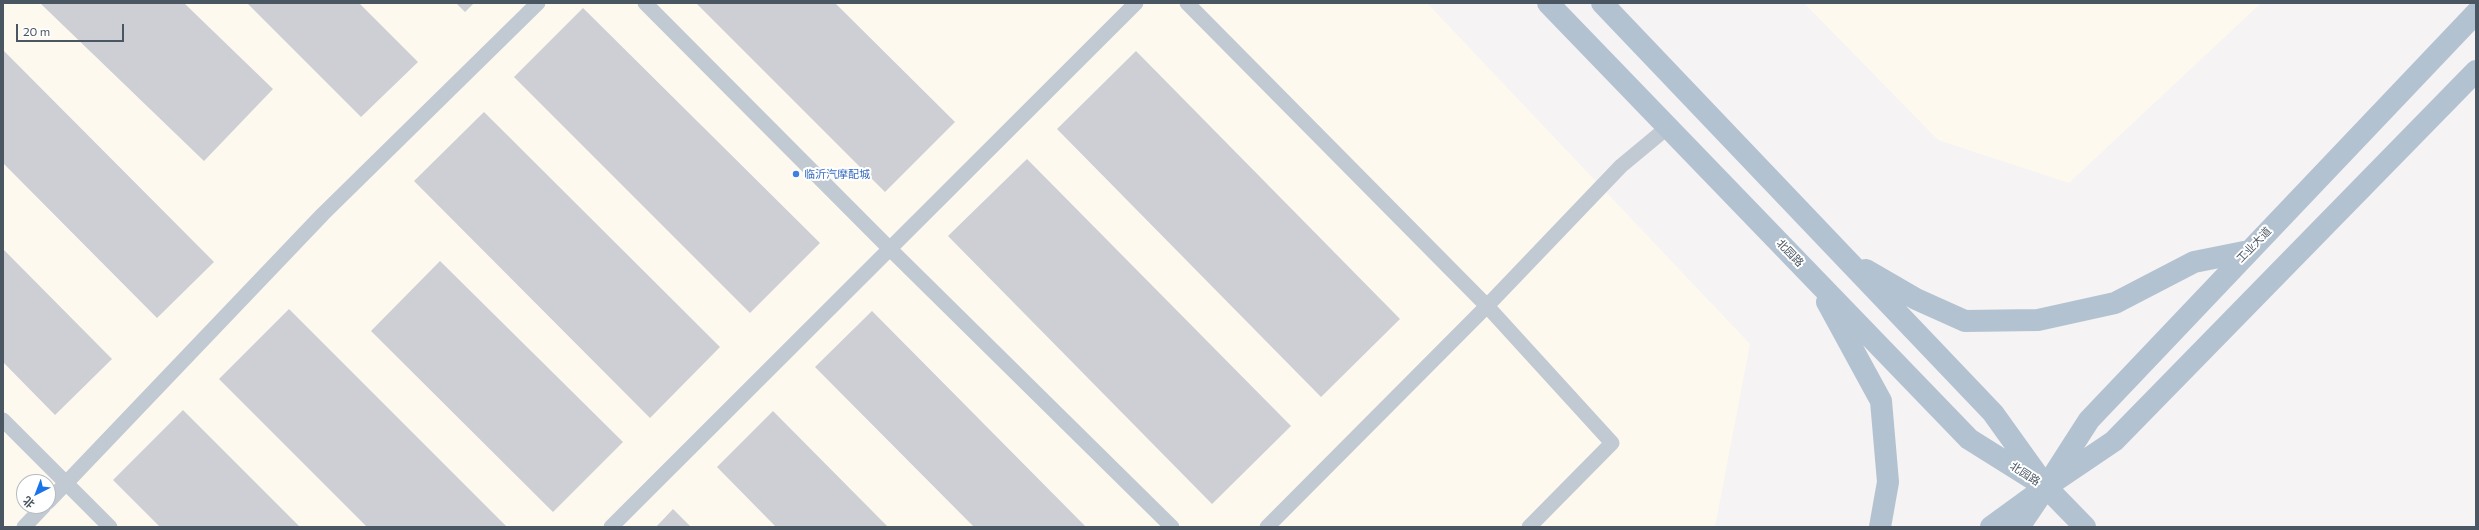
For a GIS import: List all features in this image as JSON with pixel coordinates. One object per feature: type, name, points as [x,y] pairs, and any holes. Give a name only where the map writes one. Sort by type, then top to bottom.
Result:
[{"type":"main road","name":"北园路","points":[[1548,3],[1969,439],[2046,488]]},
{"type":"main road","name":"北园路","points":[[1602,3],[1993,413],[2046,488],[2085,527]]},
{"type":"main road","name":"工业大道","points":[[2019,527],[2046,488],[2089,420],[2476,13]]},
{"type":"main road","name":"工业大道","points":[[1991,527],[2114,441],[2476,71]]},
{"type":"main road","points":[[1844,257],[1916,299],[1964,321],[2038,320],[2115,303],[2194,262],[2249,251]]},
{"type":"main road","points":[[1814,278],[1881,401],[1888,482],[1880,527]]},
{"type":"lane","points":[[56,494],[323,214],[538,3]]},
{"type":"lane","points":[[645,3],[890,249],[1172,527]]},
{"type":"lane","points":[[611,527],[1136,3]]},
{"type":"lane","points":[[1187,3],[1487,306],[1612,443],[1529,527]]},
{"type":"lane","points":[[1266,527],[1487,306],[1622,166],[1668,127]]},
{"type":"lane","points":[[3,420],[110,527]]},
{"type":"lane","points":[[24,527],[36,514]]},
{"type":"shaded area","name":"临沂汽摩配城","points":[[3,3],[1427,3],[1750,344],[1715,527],[3,527]]},
{"type":"shaded area","points":[[1804,3],[2261,3],[2069,183],[1938,140]]},
{"type":"building","points":[[40,3],[184,3],[273,89],[204,161]]},
{"type":"building","points":[[247,3],[359,3],[418,62],[361,117]]},
{"type":"building","points":[[456,3],[474,3],[465,12]]},
{"type":"building","points":[[696,3],[835,3],[955,122],[885,192]]},
{"type":"building","points":[[583,8],[820,243],[750,313],[514,77]]},
{"type":"building","points":[[3,50],[214,262],[157,318],[3,163]]},
{"type":"building","points":[[1136,51],[1400,319],[1321,397],[1057,129]]},
{"type":"building","points":[[484,112],[720,347],[650,418],[414,181]]},
{"type":"building","points":[[1027,159],[1291,426],[1212,504],[948,236]]},
{"type":"building","points":[[3,249],[112,359],[55,415],[3,362]]},
{"type":"building","points":[[440,261],[623,442],[553,512],[371,331]]},
{"type":"building","points":[[289,309],[507,527],[367,527],[219,379]]},
{"type":"building","points":[[872,311],[1086,527],[974,527],[815,367]]},
{"type":"building","points":[[183,410],[300,527],[160,527],[113,480]]},
{"type":"building","points":[[773,411],[888,527],[776,527],[717,467]]},
{"type":"building","points":[[673,509],[691,527],[656,527]]},
{"type":"place","name":"临沂汽摩配城","points":[[796,174]]}]
